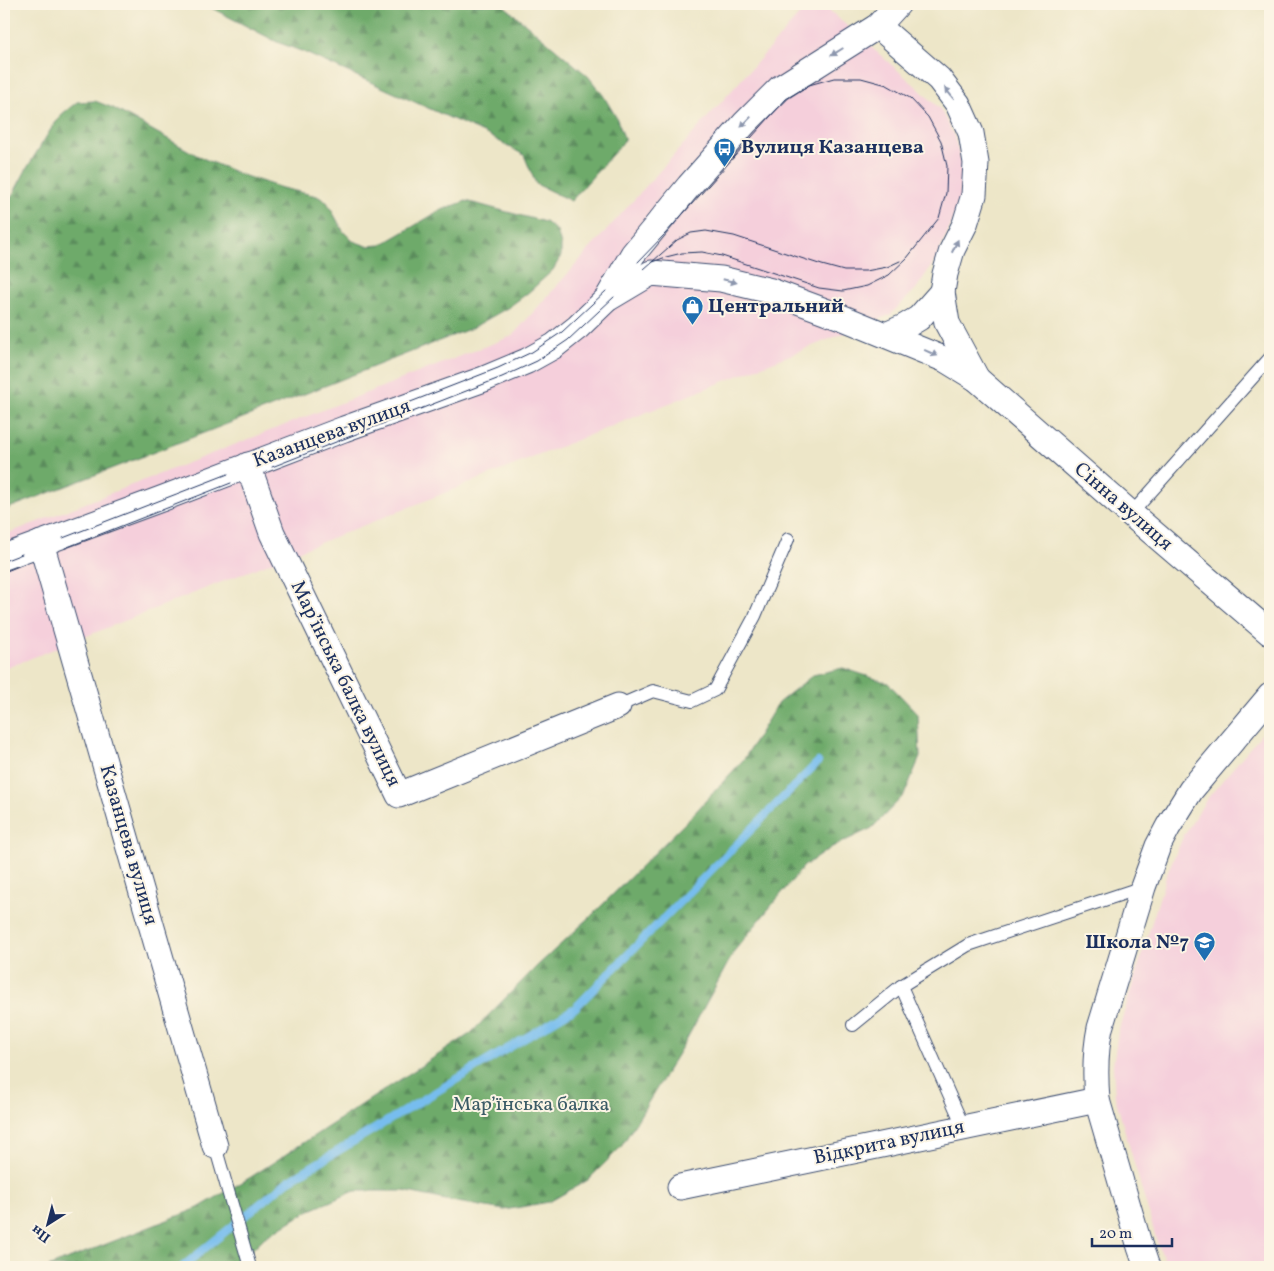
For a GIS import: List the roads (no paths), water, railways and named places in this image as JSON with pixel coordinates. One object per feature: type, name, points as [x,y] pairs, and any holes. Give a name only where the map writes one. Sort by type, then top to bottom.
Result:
[{"type":"street","name":"Казанцева вулиця","points":[[607,299],[634,254],[689,186],[745,123],[780,88],[878,26],[898,4]]},
{"type":"street","points":[[878,26],[939,79],[958,104],[970,133],[976,163],[974,194],[965,224],[952,250],[942,292],[947,323],[977,379]]},
{"type":"street","points":[[634,254],[651,273],[721,279],[771,291],[946,360],[977,379]]},
{"type":"street","name":"Казанцева вулиця","points":[[4,557],[344,429],[484,379],[527,361],[554,346],[578,327],[607,299],[651,273]]},
{"type":"street","points":[[886,335],[919,318],[942,292]]},
{"type":"street","name":"Сінна вулиця","points":[[977,379],[1270,633]]},
{"type":"street","name":"Мар’їнська балка вулиця","points":[[248,466],[272,533],[399,795],[618,706]]},
{"type":"street","name":"Казанцева вулиця","points":[[41,543],[215,1146]]},
{"type":"street","points":[[1148,1267],[1140,1248],[1098,1100],[1095,1064],[1096,1046],[1143,887],[1158,846],[1179,808],[1200,778],[1270,696]]},
{"type":"street","name":"Відкрита вулиця","points":[[680,1187],[1098,1100]]},
{"type":"lane","points":[[1131,514],[1270,358]]},
{"type":"lane","points":[[618,706],[653,691],[692,701],[715,690],[754,616],[788,539]]},
{"type":"lane","points":[[853,1025],[901,986],[968,945],[1143,887]]},
{"type":"lane","points":[[901,986],[964,1128]]},
{"type":"lane","points":[[215,1146],[250,1267]]},
{"type":"waterway","points":[[182,1267],[288,1181],[575,1008],[818,762]]},
{"type":"tram line","points":[[638,262],[786,99],[809,85],[834,78],[861,78],[887,85],[910,98],[928,117],[941,141],[947,166],[946,193],[939,218],[907,258],[889,275],[867,286],[843,291],[819,288],[722,256],[702,252],[682,253],[652,262]]},
{"type":"tram line","points":[[644,269],[677,240],[691,233],[706,231],[734,236],[844,271],[866,271],[887,267],[900,261]]},
{"type":"tram line","points":[[269,457],[498,368],[532,352],[562,332],[606,291]]},
{"type":"tram line","points":[[272,467],[502,377],[537,361],[568,340],[614,297]]},
{"type":"tram line","points":[[63,538],[228,474]]},
{"type":"tram line","points":[[65,548],[231,483]]},
{"type":"tram line","points":[[4,561],[22,554]]},
{"type":"tram line","points":[[4,572],[24,564]]},
{"type":"place","name":"Вулиця Казанцева","points":[[725,167]]},
{"type":"place","name":"Центральний","points":[[692,326]]},
{"type":"place","name":"Школа №7","points":[[1205,962]]},
{"type":"park label","name":"Мар’їнська балка","points":[[531,1105]]}]
